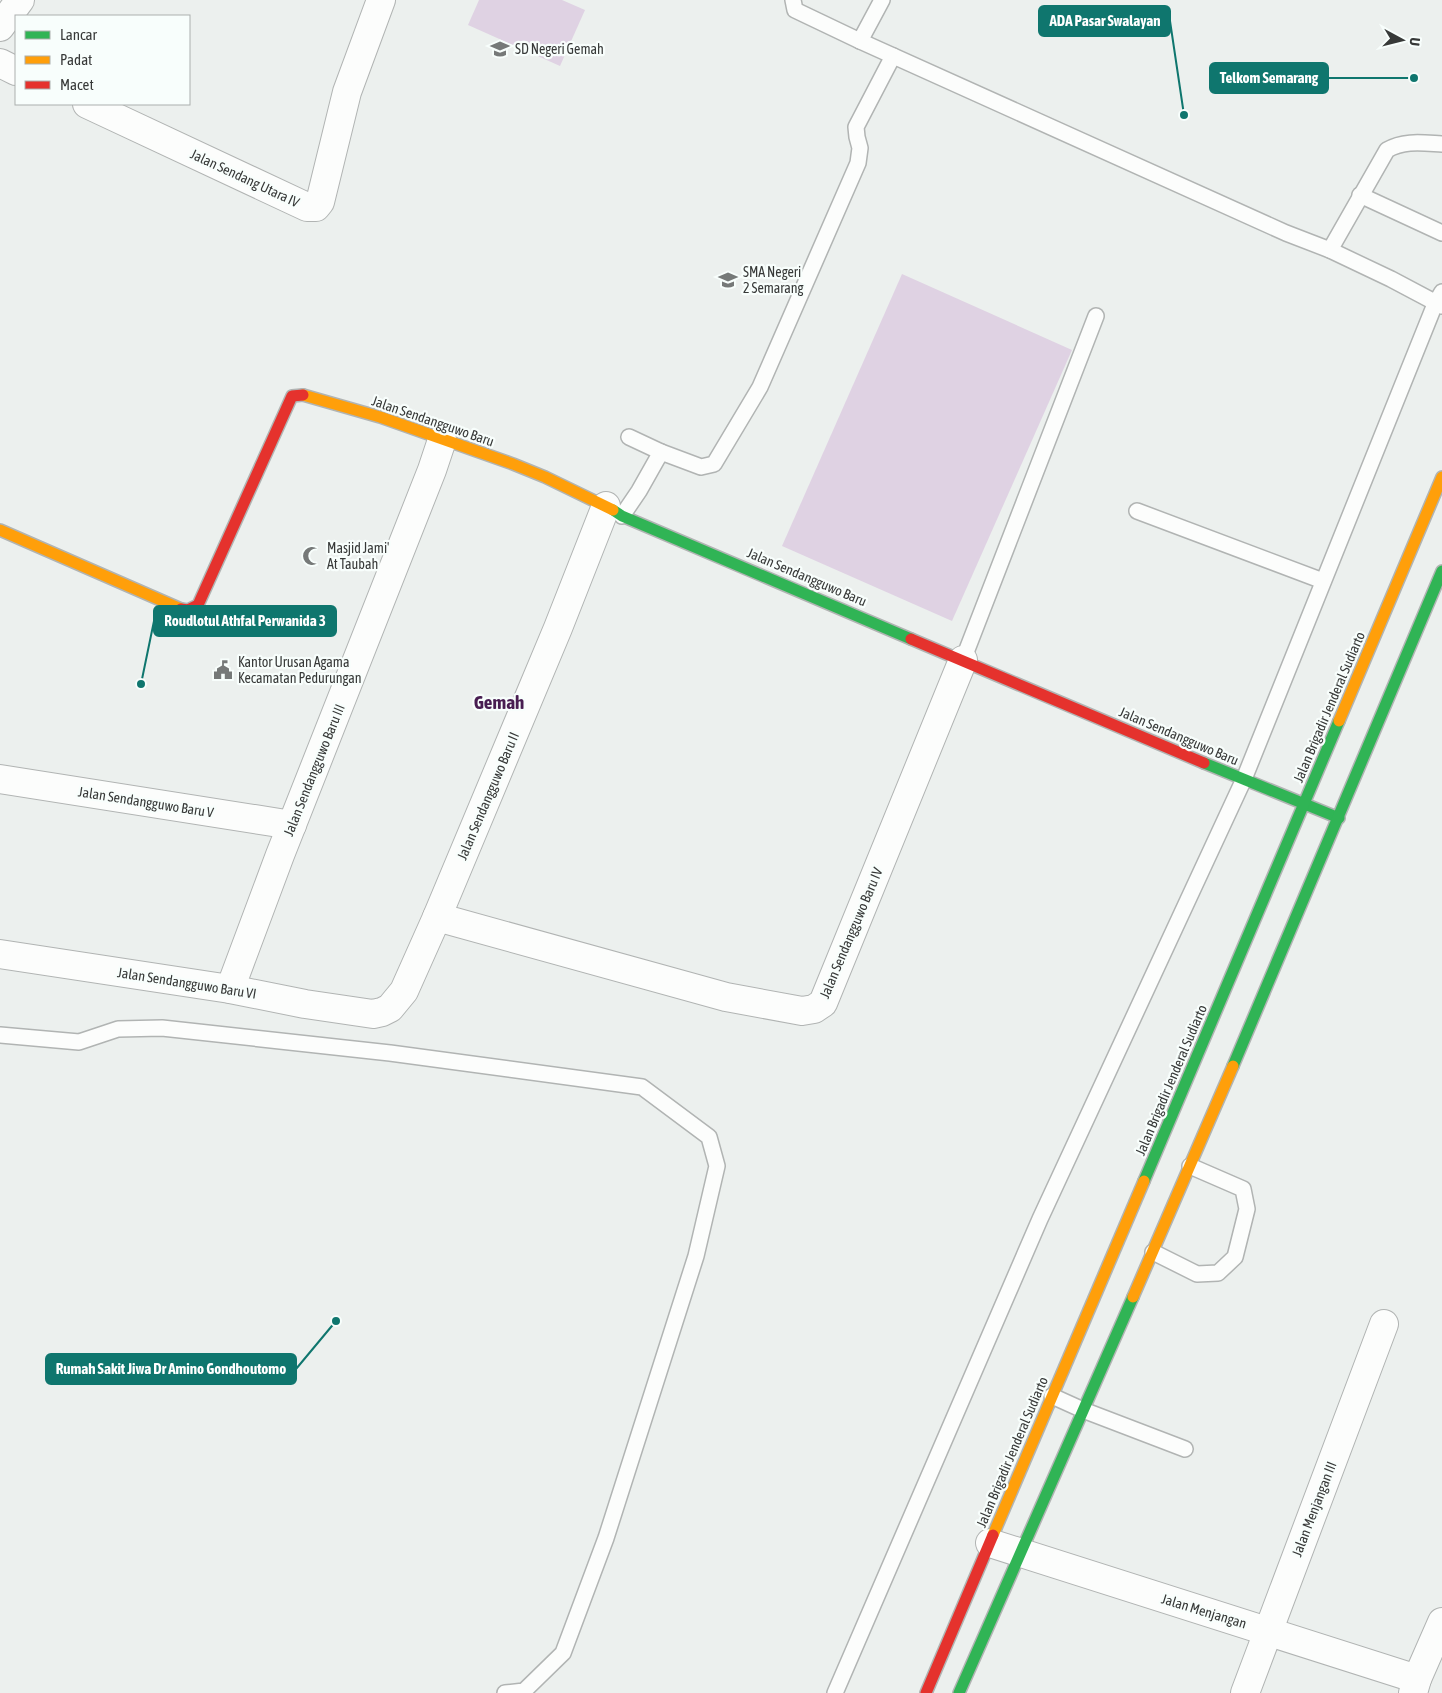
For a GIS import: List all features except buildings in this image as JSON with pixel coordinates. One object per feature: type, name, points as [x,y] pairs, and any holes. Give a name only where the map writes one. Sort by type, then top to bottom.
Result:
[{"type":"main road","name":"Jalan Sendangguwo Baru","points":[[0,530],[177,609],[193,609],[198,605],[292,396],[302,395],[380,417],[544,476],[614,511],[1304,805],[1339,818]]},
{"type":"main road","name":"Jalan Brigadir Jenderal Sudiarto","points":[[926,1693],[1442,477]]},
{"type":"main road","points":[[959,1693],[1153,1252],[1339,818],[1442,571]]},
{"type":"street","points":[[0,28],[20,0]]},
{"type":"street","name":"Jalan Sendang Utara IV","points":[[89,105],[307,207],[316,207],[320,202],[347,92],[382,0]]},
{"type":"street","points":[[0,63],[15,70]]},
{"type":"street","name":"Jalan Sendangguwo Baru III","points":[[230,988],[292,825],[429,479],[442,440]]},
{"type":"street","name":"Jalan Sendangguwo Baru II","points":[[373,1014],[390,1008],[404,991],[437,918],[558,628],[614,511]]},
{"type":"street","name":"Jalan Sendangguwo Baru IV","points":[[437,918],[726,997],[802,1011],[820,1007],[964,660]]},
{"type":"street","name":"Jalan Sendangguwo Baru V","points":[[0,779],[292,825]]},
{"type":"street","name":"Jalan Sendangguwo Baru VI","points":[[0,954],[230,988],[305,1004],[373,1014]]},
{"type":"street","name":"Jalan Menjangan III","points":[[1245,1693],[1384,1324]]},
{"type":"street","name":"Jalan Menjangan","points":[[990,1543],[1268,1631],[1415,1686]]},
{"type":"street","points":[[1415,1686],[1442,1622]]},
{"type":"lane","points":[[793,0],[795,10],[860,41],[1277,230],[1330,250],[1440,301],[1244,779],[1040,1219],[835,1693]]},
{"type":"lane","points":[[860,41],[882,0]]},
{"type":"lane","points":[[629,436],[661,452],[702,467],[714,464],[760,387],[858,163],[860,148],[856,127],[893,56]]},
{"type":"lane","points":[[1330,250],[1387,150],[1404,143],[1442,144]]},
{"type":"lane","points":[[1360,195],[1442,233]]},
{"type":"lane","points":[[964,660],[1096,316]]},
{"type":"lane","points":[[614,511],[639,491],[661,452]]},
{"type":"lane","points":[[1137,511],[1324,582]]},
{"type":"lane","points":[[0,1035],[79,1042],[118,1029],[162,1028],[390,1052],[642,1087],[709,1137],[717,1166],[696,1256],[606,1538],[564,1654],[524,1691],[505,1693]]},
{"type":"lane","points":[[1153,1252],[1197,1274],[1218,1273],[1235,1257],[1248,1209],[1243,1189],[1190,1166]]},
{"type":"lane","points":[[1052,1396],[1083,1410],[1185,1449]]},
{"type":"shaded area","points":[[479,0],[562,0],[585,10],[560,66],[468,25]]},
{"type":"shaded area","points":[[902,274],[1072,350],[952,621],[782,546]]},
{"type":"traffic: fast","points":[[613,510],[622,516],[911,639]]},
{"type":"traffic: fast","points":[[1233,1066],[1442,571]]},
{"type":"traffic: fast","points":[[1144,1181],[1339,721]]},
{"type":"traffic: fast","points":[[1204,763],[1339,818]]},
{"type":"traffic: fast","points":[[959,1693],[1133,1297]]},
{"type":"traffic: slow","points":[[303,395],[380,417],[513,464],[545,477],[613,510]]},
{"type":"traffic: slow","points":[[1339,721],[1442,477]]},
{"type":"traffic: slow","points":[[0,530],[181,609]]},
{"type":"traffic: slow","points":[[1133,1297],[1233,1066]]},
{"type":"traffic: slow","points":[[993,1535],[1144,1181]]},
{"type":"traffic: jam","points":[[181,609],[188,610],[198,605],[292,396],[303,395]]},
{"type":"traffic: jam","points":[[911,639],[1204,763]]},
{"type":"traffic: jam","points":[[926,1693],[993,1535]]},
{"type":"place","name":"SD Negeri Gemah","points":[[500,49]]},
{"type":"place","name":"Telkom Semarang","points":[[1414,78]]},
{"type":"place","name":"ADA Pasar Swalayan","points":[[1184,115]]},
{"type":"place","name":"SMA Negeri 2 Semarang","points":[[728,280]]},
{"type":"place","name":"Masjid Jami' At Taubah","points":[[312,556]]},
{"type":"place","name":"Kantor Urusan Agama Kecamatan Pedurungan","points":[[223,670]]},
{"type":"place","name":"Roudlotul Athfal Perwanida 3","points":[[141,684]]},
{"type":"place","name":"Rumah Sakit Jiwa Dr Amino Gondhoutomo","points":[[336,1321]]},
{"type":"district","name":"Gemah","points":[[499,702]]}]
